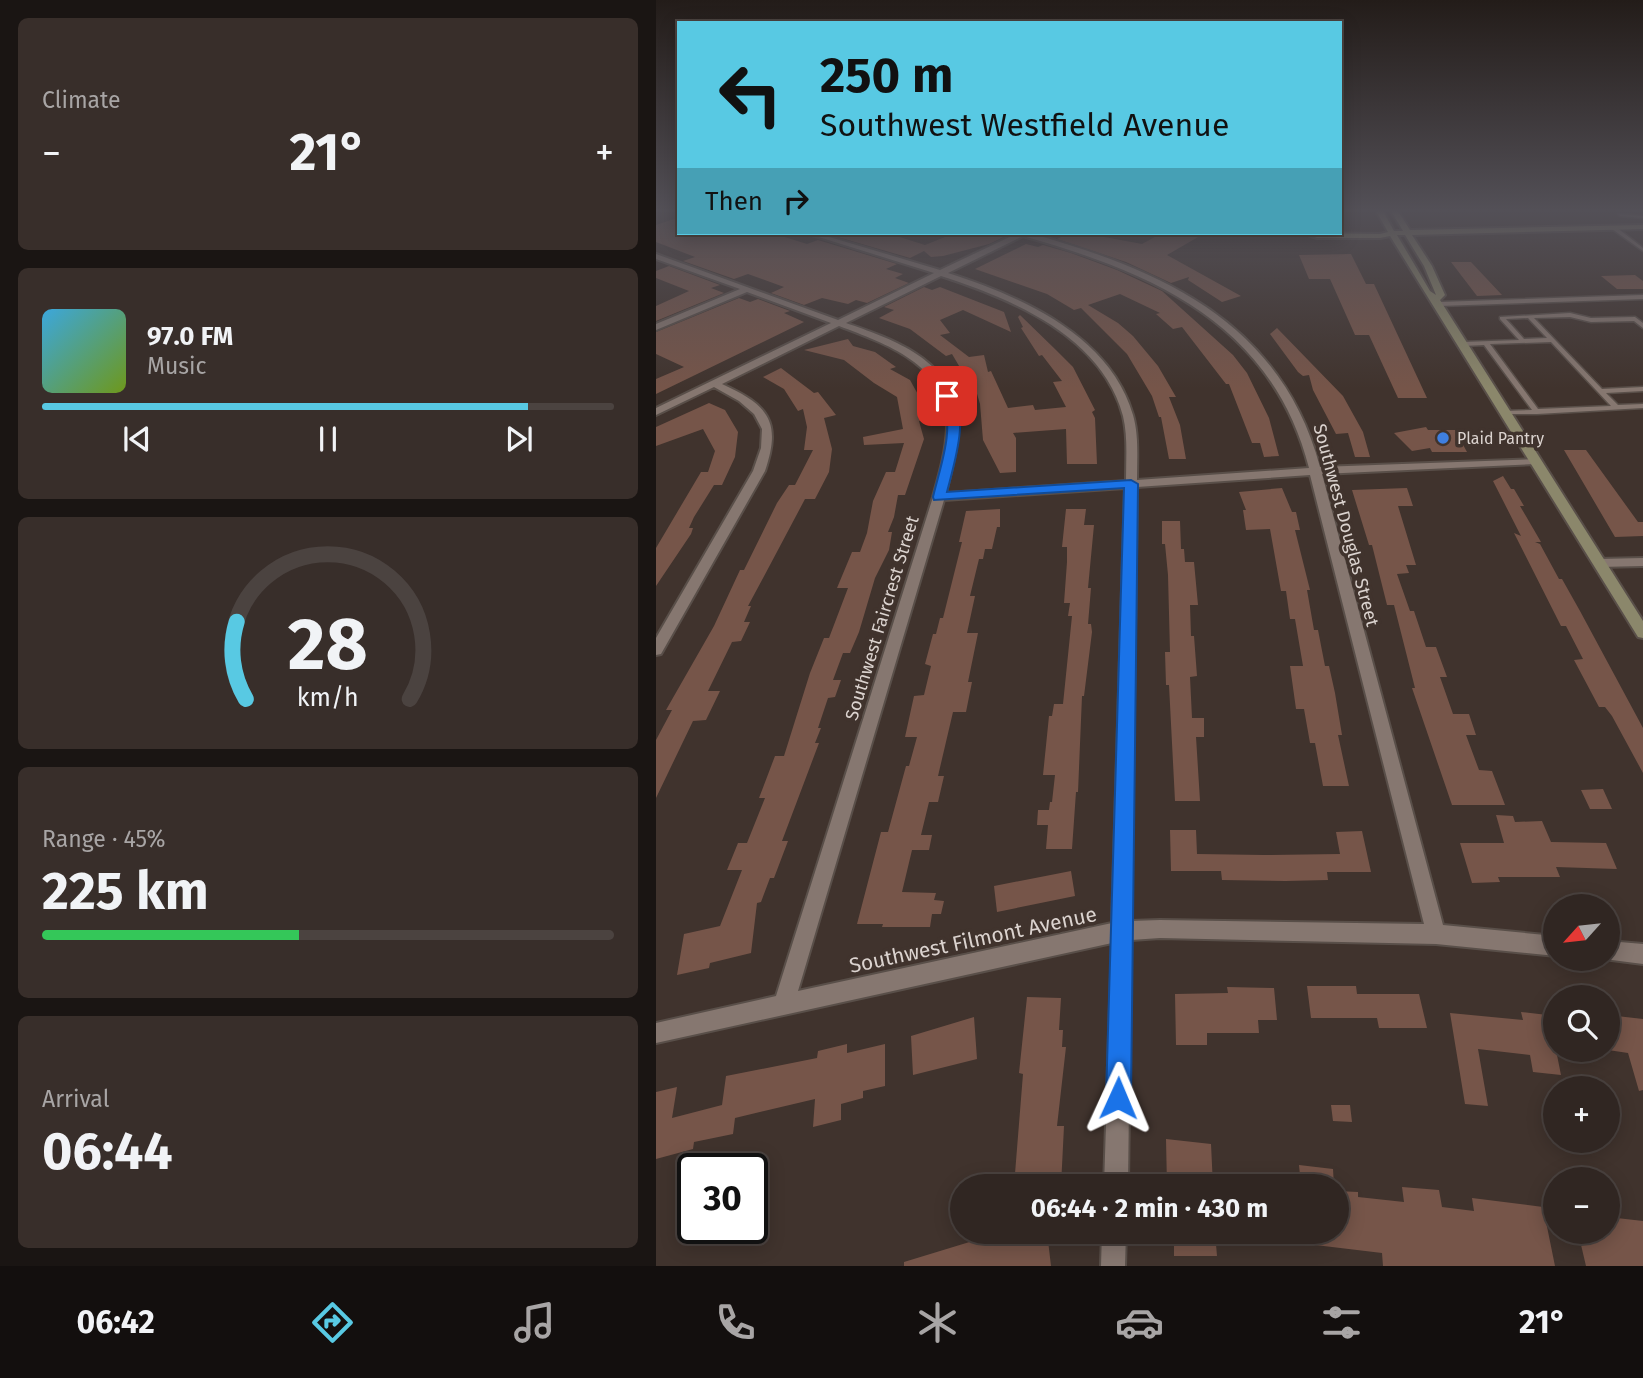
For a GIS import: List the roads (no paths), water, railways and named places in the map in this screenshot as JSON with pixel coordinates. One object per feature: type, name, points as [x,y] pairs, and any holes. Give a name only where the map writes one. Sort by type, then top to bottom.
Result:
[{"type":"main road","points":[[1414,270],[1427,292],[1438,302],[1643,633]]},
{"type":"main road","points":[[1427,270],[1441,295],[1438,302]]},
{"type":"street","name":"Southwest Faircrest Street","points":[[695,270],[840,322],[909,352],[925,364],[941,382],[953,411],[952,444],[939,497],[784,1004]]},
{"type":"street","points":[[930,270],[988,288],[1023,303],[1068,330],[1091,352],[1112,380],[1127,412],[1133,446],[1116,1174]]},
{"type":"street","points":[[656,412],[946,270]]},
{"type":"street","name":"Southwest Douglas Street","points":[[1138,270],[1169,285],[1212,314],[1249,345],[1282,388],[1306,436],[1436,934]]},
{"type":"street","points":[[656,327],[748,289]]},
{"type":"street","points":[[656,650],[759,471],[768,439],[760,412],[742,396],[715,384]]},
{"type":"street","points":[[939,497],[1315,471],[1536,461]]},
{"type":"street","points":[[1599,563],[1643,562]]},
{"type":"street","name":"Southwest Filmont Avenue","points":[[656,1033],[1123,931],[1160,929],[1436,934],[1543,945]]},
{"type":"street","points":[[1620,952],[1643,954]]},
{"type":"street","points":[[1113,1266],[1114,1244]]},
{"type":"lane","points":[[1438,302],[1643,297]]},
{"type":"lane","points":[[1555,300],[1570,315]]},
{"type":"lane","points":[[1523,341],[1502,318],[1570,315],[1591,320],[1635,319],[1643,326]]},
{"type":"lane","points":[[1530,317],[1617,408]]},
{"type":"lane","points":[[1463,344],[1553,340]]},
{"type":"lane","points":[[1486,343],[1537,412]]},
{"type":"lane","points":[[1601,391],[1643,389]]},
{"type":"lane","points":[[1505,413],[1643,407]]},
{"type":"place","name":"Plaid Pantry","points":[[1443,438]]}]
